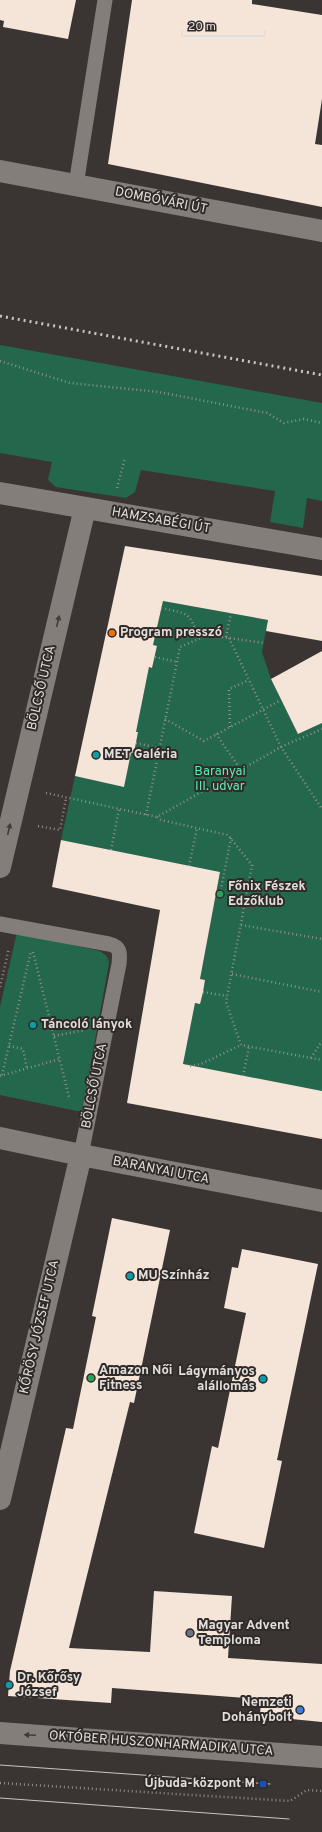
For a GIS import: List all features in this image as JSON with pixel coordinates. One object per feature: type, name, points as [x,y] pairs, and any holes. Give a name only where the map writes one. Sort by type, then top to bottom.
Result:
[{"type":"street","name":"DOMBÓVÁRI ÚT","points":[[0,171],[322,231]]},
{"type":"street","name":"HAMZSABÉGI ÚT","points":[[0,493],[322,549]]},
{"type":"street","name":"BÖLCSŐ UTCA","points":[[0,867],[85,508]]},
{"type":"street","name":"BARANYAI UTCA","points":[[0,1138],[322,1201]]},
{"type":"street","name":"KŐRÖSY JÓZSEF UTCA","points":[[0,1499],[81,1155]]},
{"type":"street","name":"OKTÓBER HUSZONHARMADIKA UTCA","points":[[0,1733],[322,1757]]},
{"type":"lane","points":[[76,185],[105,0]]},
{"type":"lane","name":"BÖLCSŐ UTCA","points":[[0,924],[109,944],[118,947],[120,951],[119,964],[81,1155]]},
{"type":"path","points":[[0,362],[70,383],[159,392],[267,413],[284,423],[304,419],[322,423]]},
{"type":"path","points":[[161,608],[187,614],[191,618],[200,639]]},
{"type":"path","points":[[231,613],[228,637],[281,747],[322,809]]},
{"type":"path","points":[[146,814],[180,647],[208,635],[264,643]]},
{"type":"path","points":[[154,657],[177,662]]},
{"type":"path","points":[[230,727],[229,689],[249,680]]},
{"type":"path","points":[[165,719],[204,741],[281,700]]},
{"type":"path","points":[[158,817],[281,747],[322,729]]},
{"type":"path","points":[[216,734],[241,770]]},
{"type":"path","points":[[136,742],[159,748]]},
{"type":"path","points":[[46,793],[119,810],[146,814],[158,817],[161,820],[228,835],[252,865],[226,1002],[241,1045]]},
{"type":"path","points":[[38,826],[60,830],[66,798]]},
{"type":"path","points":[[111,850],[119,810]]},
{"type":"path","points":[[189,866],[196,828]]},
{"type":"path","points":[[220,894],[231,838]]},
{"type":"path","points":[[241,926],[322,938]]},
{"type":"path","points":[[1,1076],[32,947],[71,1104]]},
{"type":"path","points":[[232,974],[322,992]]},
{"type":"path","points":[[203,992],[227,996]]},
{"type":"path","points":[[54,1036],[81,1030],[105,1030]]},
{"type":"path","points":[[311,1058],[322,1041]]},
{"type":"path","points":[[190,1066],[201,1064],[241,1045],[322,1060]]},
{"type":"path","points":[[9,1046],[23,1048],[28,1068]]},
{"type":"path","points":[[243,1076],[249,1047]]},
{"type":"path","points":[[1,1076],[60,1059]]},
{"type":"path","points":[[0,1783],[290,1801],[307,1790],[322,1791]]},
{"type":"green space","points":[[0,345],[322,403],[322,501],[307,498],[303,528],[270,522],[275,491],[141,470],[135,492],[126,498],[56,487],[48,480],[52,462],[0,453]]},
{"type":"green space","name":"Baranyai III. udvar","points":[[163,601],[268,620],[262,652],[271,679],[298,734],[322,723],[322,1091],[183,1065],[195,1003],[200,1003],[205,980],[200,979],[220,872],[61,840],[75,776],[124,786],[131,753],[134,753],[138,732],[136,732],[149,667],[152,668],[157,647],[153,645]]},
{"type":"green space","points":[[17,932],[99,951],[105,954],[108,959],[109,963],[82,1112],[0,1095],[0,1007]]},
{"type":"building","points":[[0,0],[76,0],[68,39],[3,27],[4,21],[0,20]]},
{"type":"building","points":[[132,0],[252,0],[252,4],[322,15],[322,99],[315,144],[322,145],[322,207],[108,164]]},
{"type":"building","points":[[125,546],[322,576],[322,641],[266,631],[268,620],[163,601],[153,645],[157,646],[152,668],[149,667],[136,732],[138,732],[134,753],[131,753],[124,787],[75,776]]},
{"type":"building","points":[[322,651],[322,723],[298,734],[271,679]]},
{"type":"building","points":[[61,840],[220,872],[200,979],[205,980],[203,992],[200,1004],[195,1003],[183,1064],[322,1091],[322,1139],[127,1103],[160,910],[52,887]]},
{"type":"building","points":[[112,1218],[170,1230],[134,1403],[130,1402],[69,1648],[150,1652],[154,1591],[232,1596],[228,1658],[322,1664],[322,1722],[260,1716],[261,1699],[112,1688],[111,1703],[8,1696],[10,1671],[66,1428],[73,1429],[96,1317],[92,1316]]},
{"type":"building","name":"Lágymányos alállomás","points":[[242,1249],[318,1264],[277,1460],[282,1461],[264,1548],[194,1533],[212,1446],[218,1448],[246,1313],[224,1308],[232,1267],[238,1268]]},
{"type":"tram line","points":[[0,1765],[270,1784]]},
{"type":"tram line","points":[[0,1798],[289,1819]]},
{"type":"railway","points":[[0,316],[322,375]]},
{"type":"place","name":"Program presszó","points":[[112,633]]},
{"type":"place","name":"MET Galéria","points":[[96,755]]},
{"type":"place","name":"Főnix Fészek Edzőklub","points":[[220,894]]},
{"type":"place","name":"Táncoló lányok","points":[[33,1025]]},
{"type":"place","name":"MU Színház","points":[[130,1276]]},
{"type":"place","name":"Amazon Női Fitness","points":[[91,1378]]},
{"type":"place","name":"Lágymányos alállomás","points":[[263,1379]]},
{"type":"place","name":"Magyar Advent Temploma","points":[[190,1633]]},
{"type":"place","name":"Dr. Kőrősy József","points":[[9,1685]]},
{"type":"place","name":"Nemzeti Dohánybolt","points":[[300,1710]]},
{"type":"place","name":"Újbuda-központ M","points":[[263,1784]]}]
